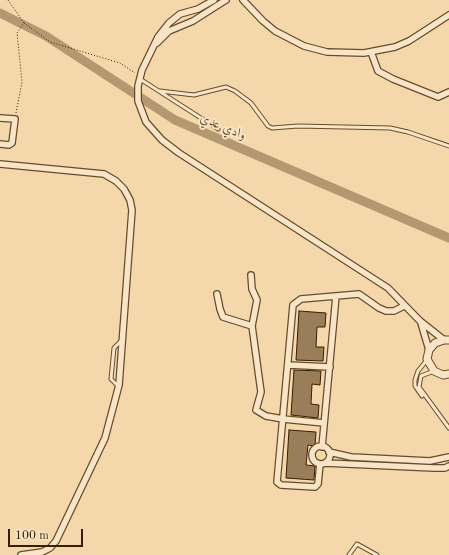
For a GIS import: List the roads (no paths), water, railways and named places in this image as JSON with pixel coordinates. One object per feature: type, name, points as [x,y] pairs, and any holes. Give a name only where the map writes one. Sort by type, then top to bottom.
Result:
[{"type":"street","points":[[214,0],[198,9],[180,14],[174,18],[164,29],[140,77],[138,101],[142,113],[153,131],[162,140],[257,204],[377,280],[388,288],[420,321],[446,340]]},
{"type":"street","points":[[156,43],[169,32],[193,21],[226,0]]},
{"type":"street","points":[[243,0],[269,26],[287,38],[304,46],[327,52],[371,52],[395,47],[408,41],[449,15]]},
{"type":"street","points":[[371,52],[378,71],[393,79],[438,97],[449,92]]},
{"type":"street","points":[[0,118],[15,119],[12,143],[9,145],[0,144]]},
{"type":"street","points":[[0,164],[104,174],[116,181],[124,189],[130,200],[132,210],[119,387],[105,438],[60,536],[54,545],[47,550],[38,553],[21,555]]},
{"type":"street","points":[[251,275],[252,289],[257,300],[252,326],[261,392],[256,410],[266,416],[283,420],[324,423]]},
{"type":"street","points":[[217,294],[223,317],[252,326]]},
{"type":"street","points":[[329,452],[329,460],[323,464],[318,484],[315,488],[278,484],[277,480],[292,308],[295,303],[301,299],[359,294],[386,311],[394,311],[404,306]]},
{"type":"street","points":[[322,447],[336,296]]},
{"type":"street","points":[[420,321],[429,350],[428,359],[434,370],[446,374],[449,381]]},
{"type":"street","points":[[429,350],[435,343],[446,340]]},
{"type":"street","points":[[288,365],[330,367]]},
{"type":"street","points":[[322,447],[315,449],[312,456],[314,461],[323,464],[434,468],[445,468],[449,466]]},
{"type":"street","points":[[322,447],[329,452],[351,457],[430,461],[449,457]]},
{"type":"lane","points":[[140,77],[218,129]]},
{"type":"lane","points":[[160,91],[194,95],[226,87],[235,91],[251,103],[268,126],[272,128],[298,126],[390,128],[408,132],[449,146]]},
{"type":"lane","points":[[119,387],[111,379],[113,351],[123,339]]},
{"type":"lane","points":[[428,359],[418,371],[414,380],[418,391],[449,428]]},
{"type":"lane","points":[[427,400],[418,383],[421,376],[434,370]]},
{"type":"lane","points":[[350,555],[357,544],[377,555]]},
{"type":"waterway","name":"وادي عدي","points":[[0,13],[46,36],[175,120],[449,238]]}]
